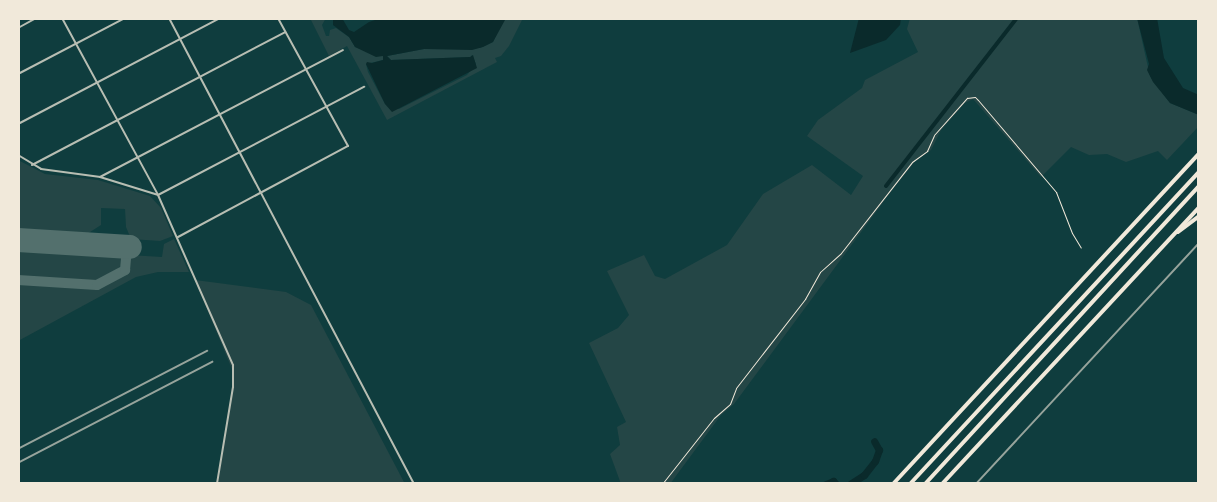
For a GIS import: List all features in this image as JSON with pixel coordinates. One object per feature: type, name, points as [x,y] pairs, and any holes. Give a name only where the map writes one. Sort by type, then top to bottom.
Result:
[{"type":"highway","points":[[893,484],[1199,153]]},
{"type":"highway","points":[[910,484],[1199,172]]},
{"type":"highway","points":[[925,484],[1199,186]]},
{"type":"highway","points":[[942,484],[1199,207]]},
{"type":"highway","points":[[1173,236],[1199,216]]},
{"type":"street","points":[[18,27],[36,18]]},
{"type":"street","points":[[62,18],[158,195],[233,365],[233,387],[217,484]]},
{"type":"street","points":[[18,74],[125,18]]},
{"type":"street","points":[[169,18],[414,484]]},
{"type":"street","points":[[18,123],[220,18]]},
{"type":"street","points":[[178,237],[348,146],[304,70],[278,18]]},
{"type":"street","points":[[32,165],[285,32]]},
{"type":"street","points":[[100,177],[343,50]]},
{"type":"street","points":[[18,155],[32,165],[52,172],[100,177],[158,195],[241,154],[364,87]]},
{"type":"path","points":[[662,484],[714,418],[730,404],[736,388],[805,299],[820,272],[841,253],[912,162],[927,151],[934,135],[967,98],[975,97],[978,100],[1056,192],[1072,233],[1081,248]]},
{"type":"shaded area","points":[[310,18],[326,18],[322,25],[326,36],[329,36],[330,30],[336,28],[349,37],[355,47],[383,56],[383,60],[366,64],[368,72],[385,104],[399,109],[467,75],[476,64],[472,55],[471,57],[391,60],[387,56],[424,49],[480,48],[493,42],[504,18],[523,18],[509,46],[501,56],[495,58],[497,62],[387,120],[347,46],[329,56]]},
{"type":"shaded area","points":[[333,18],[342,18],[349,30],[354,32],[369,22],[381,18],[504,18],[505,20],[493,42],[483,47],[472,50],[424,49],[387,56],[391,60],[470,57],[473,55],[477,68],[392,112],[385,104],[366,64],[383,60],[383,56],[376,57],[355,47],[349,37],[333,25]]},
{"type":"shaded area","points":[[859,18],[901,18],[900,25],[886,40],[850,53]]},
{"type":"shaded area","points":[[910,18],[1137,18],[1150,76],[1170,103],[1199,115],[1199,126],[1167,160],[1158,151],[1126,162],[1107,154],[1089,155],[1071,147],[1041,177],[973,99],[965,103],[941,130],[931,150],[916,160],[890,193],[734,404],[721,415],[670,484],[621,484],[610,454],[620,445],[617,427],[626,422],[589,343],[618,328],[629,315],[607,271],[644,255],[655,276],[665,279],[727,245],[763,194],[812,165],[851,195],[863,176],[807,136],[818,120],[862,88],[865,80],[918,52],[907,29]]},
{"type":"shaded area","points":[[1137,18],[1157,18],[1164,58],[1183,88],[1199,95],[1199,115],[1170,103],[1153,82],[1147,70],[1149,64]]},
{"type":"shaded area","points":[[18,160],[45,174],[98,180],[150,196],[161,208],[173,236],[160,241],[131,239],[126,227],[125,209],[101,208],[101,225],[87,234],[18,229]]},
{"type":"shaded area","points":[[174,239],[189,272],[158,272],[136,277],[18,341],[18,282],[98,287],[125,271],[129,255],[162,257],[164,244]]},
{"type":"shaded area","points":[[18,250],[121,257],[123,263],[117,270],[96,281],[18,277]]},
{"type":"shaded area","points":[[195,280],[286,292],[311,305],[405,484],[218,484],[234,374]]},
{"type":"waterway","points":[[886,186],[1017,18]]},
{"type":"waterway","points":[[850,484],[864,475],[875,461],[879,450],[874,441]]},
{"type":"waterway","points":[[826,484],[833,481],[836,484]]},
{"type":"taxiway","points":[[18,280],[97,285],[125,270],[127,247]]},
{"type":"runway","points":[[18,240],[130,247]]},
{"type":"railway","points":[[976,484],[1199,243]]},
{"type":"railway","points":[[18,449],[207,351]]},
{"type":"railway","points":[[18,463],[212,362]]}]
